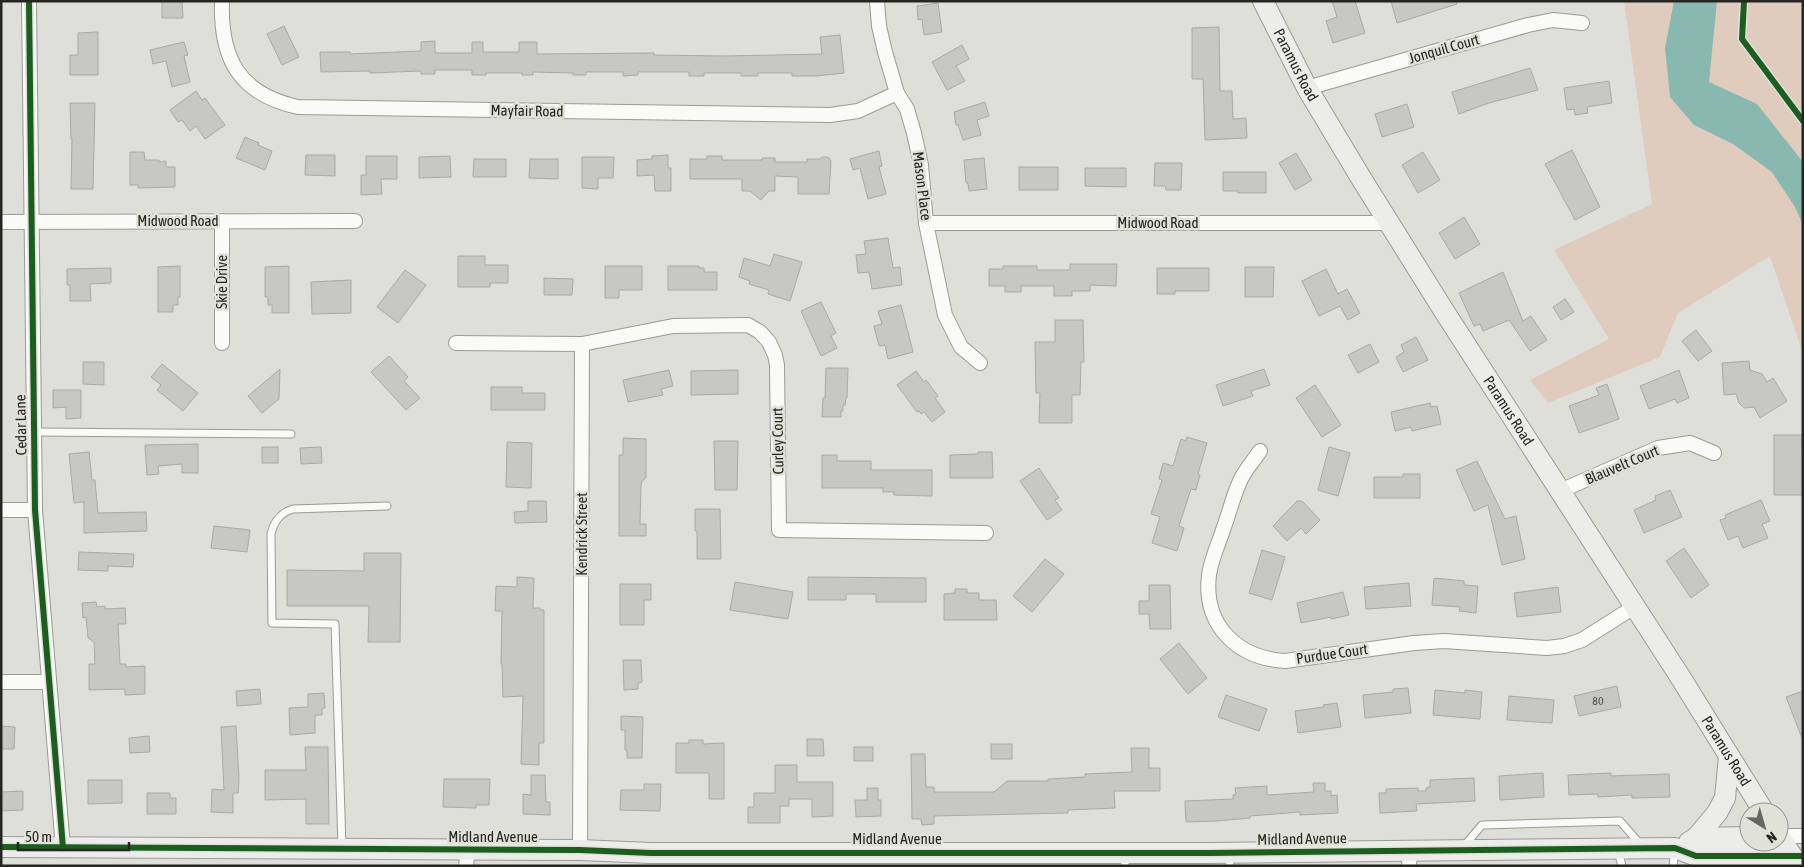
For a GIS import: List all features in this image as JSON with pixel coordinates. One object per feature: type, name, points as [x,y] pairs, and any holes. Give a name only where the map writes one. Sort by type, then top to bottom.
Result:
[{"type":"street","name":"Cedar Lane","points":[[29,1],[35,510],[63,848]]},
{"type":"street","name":"Mayfair Road","points":[[222,1],[223,39],[228,56],[237,72],[250,86],[264,96],[280,103],[298,107],[830,115],[858,111],[897,92]]},
{"type":"street","name":"Mason Place","points":[[877,1],[879,26],[885,52],[897,92],[907,109],[921,165],[926,223],[945,315],[961,348],[980,362]]},
{"type":"street","name":"Paramus Road","points":[[1263,1],[1307,88],[1389,223],[1758,802]]},
{"type":"street","name":"Jonquil Court","points":[[1307,88],[1528,25],[1553,20],[1582,23]]},
{"type":"street","name":"Skie Drive","points":[[222,221],[222,343]]},
{"type":"street","name":"Midwood Road","points":[[1,222],[355,221]]},
{"type":"street","name":"Midwood Road","points":[[926,223],[1389,223]]},
{"type":"street","name":"Curley Court","points":[[582,344],[673,326],[748,324],[760,332],[769,342],[777,365],[779,530],[986,533]]},
{"type":"street","points":[[456,343],[582,344]]},
{"type":"street","name":"Kendrick Street","points":[[580,850],[582,344]]},
{"type":"street","name":"Blauvelt Court","points":[[1560,491],[1658,448],[1690,443],[1714,453]]},
{"type":"street","name":"Purdue Court","points":[[1260,451],[1242,478],[1211,565],[1208,592],[1211,608],[1218,624],[1240,648],[1254,656],[1284,661],[1414,643],[1444,641],[1547,648],[1564,646],[1582,640],[1634,607]]},
{"type":"street","points":[[1,510],[35,510]]},
{"type":"street","points":[[1,682],[49,682]]},
{"type":"street","points":[[1696,838],[1717,813],[1725,798],[1729,756]]},
{"type":"street","points":[[1789,836],[1803,836]]},
{"type":"street","name":"Midland Avenue","points":[[1674,857],[1696,838],[1739,837]]},
{"type":"street","name":"Midland Avenue","points":[[1,847],[342,849],[467,858],[580,850],[650,859],[992,859],[1057,856],[1125,860],[1409,858],[1462,849],[1620,857],[1644,848],[1674,857],[1798,859]]},
{"type":"street","points":[[1789,848],[1798,859]]},
{"type":"lane","points":[[34,432],[291,434]]},
{"type":"lane","points":[[342,849],[335,624],[272,623],[271,534],[273,524],[279,516],[285,511],[293,509],[387,506]]},
{"type":"lane","points":[[1462,849],[1482,825],[1620,821],[1644,848]]},
{"type":"path","points":[[1744,1],[1742,39],[1803,121]]},
{"type":"shaded area","points":[[1624,1],[1803,1],[1803,354],[1770,256],[1678,313],[1660,357],[1548,403],[1530,380],[1609,339],[1554,250],[1652,204]]},
{"type":"water","points":[[1674,1],[1717,1],[1709,82],[1757,104],[1803,162],[1803,225],[1795,207],[1772,172],[1733,144],[1694,125],[1670,97],[1665,48]]},
{"type":"building","points":[[162,1],[182,1],[183,18],[162,18]]},
{"type":"building","points":[[1332,1],[1355,1],[1365,33],[1333,43],[1326,21],[1337,17]]},
{"type":"building","points":[[1391,1],[1456,1],[1457,4],[1397,23]]},
{"type":"building","points":[[938,3],[942,32],[924,35],[922,19],[918,20],[917,6]]},
{"type":"building","points":[[284,26],[299,57],[282,65],[267,34]]},
{"type":"building","points":[[1219,27],[1220,91],[1232,91],[1233,119],[1246,118],[1247,138],[1205,140],[1203,79],[1192,79],[1192,28]]},
{"type":"building","points":[[98,32],[98,75],[70,75],[70,55],[78,55],[78,33]]},
{"type":"building","points":[[840,35],[844,73],[816,76],[792,76],[792,73],[758,73],[758,76],[741,76],[741,73],[704,73],[704,76],[689,76],[689,72],[638,72],[638,75],[623,76],[623,72],[586,72],[586,75],[533,72],[533,75],[522,75],[522,73],[486,73],[486,75],[472,75],[472,70],[435,70],[435,74],[421,74],[421,71],[321,72],[320,52],[350,52],[350,54],[421,51],[421,42],[435,41],[435,53],[472,53],[472,42],[483,42],[483,52],[519,52],[519,42],[537,42],[537,54],[654,53],[654,55],[724,56],[822,54],[820,37]]},
{"type":"building","points":[[184,42],[188,55],[184,56],[190,82],[172,87],[166,61],[153,64],[150,50]]},
{"type":"building","points":[[962,45],[969,59],[956,66],[965,81],[947,90],[932,62]]},
{"type":"building","points":[[1530,68],[1538,90],[1489,103],[1459,114],[1452,92]]},
{"type":"building","points":[[1609,81],[1612,103],[1587,107],[1588,113],[1575,115],[1574,109],[1567,110],[1564,88]]},
{"type":"building","points":[[196,91],[202,100],[205,98],[225,125],[205,139],[196,126],[190,131],[182,120],[178,122],[170,110]]},
{"type":"building","points":[[985,102],[989,116],[977,120],[981,135],[963,140],[958,125],[956,125],[954,112]]},
{"type":"building","points":[[70,103],[95,103],[93,189],[71,189],[72,139]]},
{"type":"building","points":[[1407,104],[1414,127],[1382,137],[1375,114]]},
{"type":"building","points":[[245,137],[272,151],[265,170],[236,158]]},
{"type":"building","points":[[1572,150],[1600,207],[1575,220],[1545,164]]},
{"type":"building","points":[[879,151],[882,166],[879,167],[886,194],[868,199],[860,168],[853,170],[850,159]]},
{"type":"building","points":[[130,152],[144,152],[145,160],[166,161],[166,167],[175,167],[175,187],[138,188],[138,185],[130,185]]},
{"type":"building","points":[[1423,152],[1440,180],[1418,193],[1402,165]]},
{"type":"building","points":[[1296,153],[1312,180],[1295,190],[1279,163]]},
{"type":"building","points":[[306,155],[335,155],[335,176],[305,175]]},
{"type":"building","points":[[668,155],[668,168],[671,168],[671,191],[655,191],[654,175],[637,176],[637,160],[652,159],[652,156]]},
{"type":"building","points":[[366,156],[397,156],[397,179],[381,179],[382,194],[361,195],[361,175],[366,175]]},
{"type":"building","points":[[450,156],[451,177],[419,178],[419,157]]},
{"type":"building","points":[[707,156],[722,156],[722,160],[762,160],[762,158],[775,158],[775,162],[807,162],[807,159],[828,157],[831,161],[829,194],[798,194],[798,177],[775,176],[775,191],[769,191],[761,200],[750,191],[742,191],[742,179],[690,179],[690,159],[707,159]]},
{"type":"building","points":[[582,157],[614,157],[613,178],[598,178],[598,189],[582,188]]},
{"type":"building","points":[[984,158],[987,189],[969,191],[968,183],[966,183],[964,160]]},
{"type":"building","points":[[474,159],[506,159],[506,177],[473,177]]},
{"type":"building","points":[[530,159],[558,159],[558,179],[529,178]]},
{"type":"building","points":[[1155,163],[1182,163],[1181,190],[1166,190],[1165,186],[1154,186]]},
{"type":"building","points":[[1019,167],[1058,167],[1058,190],[1019,190]]},
{"type":"building","points":[[1085,168],[1126,168],[1126,187],[1085,186]]},
{"type":"building","points":[[1223,172],[1266,172],[1266,193],[1223,191]]},
{"type":"building","points":[[1464,217],[1480,244],[1455,259],[1439,233]]},
{"type":"building","points":[[888,238],[893,268],[900,267],[902,285],[872,289],[869,272],[858,273],[856,255],[866,254],[864,241]]},
{"type":"building","points":[[774,254],[802,262],[790,301],[768,294],[769,290],[749,284],[750,281],[739,277],[744,258],[770,266]]},
{"type":"building","points":[[458,256],[485,256],[485,265],[508,265],[508,283],[490,283],[490,287],[458,287]]},
{"type":"building","points":[[1070,264],[1117,264],[1116,286],[1090,285],[1090,291],[1072,291],[1072,296],[1054,296],[1054,286],[1021,286],[1021,292],[1005,292],[1005,286],[989,286],[989,269],[1003,269],[1003,266],[1037,266],[1037,270],[1070,270]]},
{"type":"building","points":[[180,266],[180,297],[178,297],[178,305],[173,305],[173,312],[158,312],[158,267]]},
{"type":"building","points":[[289,266],[289,313],[272,313],[272,305],[268,305],[268,297],[265,297],[265,267]]},
{"type":"building","points":[[605,266],[642,266],[642,290],[619,290],[619,298],[605,298]]},
{"type":"building","points":[[668,266],[699,266],[699,268],[704,268],[704,272],[717,272],[717,290],[668,290]]},
{"type":"building","points":[[1245,267],[1274,267],[1273,297],[1245,297]]},
{"type":"building","points":[[111,268],[111,283],[90,284],[91,301],[70,301],[67,269]]},
{"type":"building","points":[[1157,268],[1209,268],[1209,291],[1175,291],[1175,294],[1157,294]]},
{"type":"building","points":[[1326,269],[1338,294],[1347,289],[1360,313],[1348,320],[1340,306],[1319,316],[1302,281]]},
{"type":"building","points":[[405,270],[426,285],[398,323],[377,307]]},
{"type":"building","points":[[1503,272],[1523,321],[1531,316],[1547,340],[1530,351],[1509,320],[1483,331],[1480,324],[1474,326],[1459,293]]},
{"type":"building","points":[[544,278],[573,279],[572,295],[544,295]]},
{"type":"building","points":[[351,280],[351,313],[312,314],[311,282]]},
{"type":"building","points":[[1565,299],[1574,312],[1561,320],[1553,307]]},
{"type":"building","points":[[821,302],[836,333],[831,336],[837,348],[821,356],[801,311]]},
{"type":"building","points":[[901,305],[913,352],[888,359],[885,345],[879,346],[874,326],[882,324],[878,311]]},
{"type":"building","points":[[1055,320],[1083,320],[1084,362],[1081,362],[1080,395],[1072,395],[1072,423],[1039,423],[1040,393],[1036,393],[1035,342],[1055,342]]},
{"type":"building","points":[[1696,330],[1712,351],[1698,361],[1682,341]]},
{"type":"building","points":[[1416,337],[1428,360],[1403,372],[1396,357],[1404,352],[1401,345]]},
{"type":"building","points":[[1370,344],[1379,362],[1358,373],[1348,355]]},
{"type":"building","points":[[389,356],[408,377],[404,381],[420,398],[406,410],[371,372]]},
{"type":"building","points":[[1749,361],[1750,370],[1762,374],[1767,382],[1773,378],[1787,401],[1760,418],[1754,407],[1744,408],[1739,403],[1736,394],[1724,395],[1722,363]]},
{"type":"building","points":[[83,362],[104,362],[104,385],[83,384]]},
{"type":"building","points":[[162,364],[198,393],[183,411],[157,390],[161,385],[151,377]]},
{"type":"building","points":[[826,368],[848,368],[847,398],[845,405],[843,405],[843,411],[841,411],[841,417],[822,417]]},
{"type":"building","points":[[280,369],[279,399],[262,413],[248,396]]},
{"type":"building","points":[[1264,369],[1270,385],[1251,391],[1253,396],[1223,406],[1216,385]]},
{"type":"building","points":[[669,370],[673,386],[661,389],[663,395],[628,402],[623,380]]},
{"type":"building","points":[[738,370],[738,394],[691,395],[691,371]]},
{"type":"building","points":[[1679,370],[1689,398],[1677,403],[1675,399],[1649,409],[1640,386]]},
{"type":"building","points":[[916,371],[924,382],[926,380],[938,396],[935,398],[945,412],[932,422],[924,412],[921,414],[919,411],[917,412],[897,385]]},
{"type":"building","points":[[1607,384],[1619,419],[1579,433],[1569,406],[1599,395],[1596,388]]},
{"type":"building","points":[[1315,385],[1341,425],[1322,437],[1296,398]]},
{"type":"building","points":[[491,387],[522,387],[522,393],[545,393],[545,410],[491,410]]},
{"type":"building","points":[[53,390],[81,390],[81,418],[66,419],[66,407],[53,408]]},
{"type":"building","points":[[1430,403],[1431,407],[1437,406],[1441,424],[1412,431],[1411,427],[1395,431],[1391,412]]},
{"type":"building","points":[[1774,435],[1802,435],[1803,495],[1774,495]]},
{"type":"building","points":[[1187,437],[1207,443],[1198,474],[1200,475],[1196,490],[1191,489],[1179,526],[1184,528],[1177,551],[1152,543],[1160,517],[1151,514],[1162,480],[1159,479],[1163,463],[1173,466],[1181,439],[1186,441]]},
{"type":"building","points":[[623,438],[646,439],[646,478],[642,481],[641,485],[640,524],[646,524],[646,536],[619,536],[619,455],[623,455]]},
{"type":"building","points":[[714,441],[738,441],[737,490],[715,490]]},
{"type":"building","points":[[507,442],[532,443],[531,488],[506,487]]},
{"type":"building","points":[[198,444],[198,473],[182,473],[182,464],[158,466],[159,474],[147,475],[145,445]]},
{"type":"building","points":[[262,447],[278,447],[278,463],[262,463]]},
{"type":"building","points":[[321,447],[322,463],[301,464],[300,448]]},
{"type":"building","points":[[1329,447],[1350,453],[1338,496],[1318,490]]},
{"type":"building","points":[[89,452],[92,480],[95,480],[98,513],[146,512],[147,531],[84,533],[84,502],[74,503],[69,454]]},
{"type":"building","points":[[978,452],[992,452],[993,478],[950,478],[950,455],[978,454]]},
{"type":"building","points":[[822,455],[837,455],[837,461],[871,461],[871,470],[932,470],[932,496],[894,495],[894,492],[883,492],[883,488],[822,488]]},
{"type":"building","points":[[1477,461],[1505,519],[1516,516],[1525,559],[1502,565],[1488,505],[1474,511],[1456,470]]},
{"type":"building","points":[[1039,468],[1059,498],[1055,500],[1062,510],[1047,520],[1020,481]]},
{"type":"building","points":[[1403,474],[1420,474],[1420,498],[1374,498],[1374,477],[1403,477]]},
{"type":"building","points":[[1670,490],[1682,517],[1644,533],[1634,510],[1656,500],[1655,496]]},
{"type":"building","points":[[1761,500],[1770,521],[1762,524],[1768,538],[1743,548],[1738,536],[1728,540],[1720,520],[1726,518],[1725,515]]},
{"type":"building","points":[[528,501],[546,501],[547,522],[515,523],[514,512],[528,511]]},
{"type":"building","points":[[1297,501],[1302,501],[1320,520],[1306,534],[1301,528],[1287,541],[1273,526]]},
{"type":"building","points":[[695,509],[720,509],[721,559],[697,559]]},
{"type":"building","points":[[214,526],[250,530],[247,552],[211,548]]},
{"type":"building","points":[[1684,548],[1709,585],[1691,598],[1666,561]]},
{"type":"building","points":[[1262,550],[1285,557],[1272,600],[1249,593]]},
{"type":"building","points":[[79,552],[134,554],[133,567],[108,566],[108,571],[78,570]]},
{"type":"building","points":[[364,553],[401,553],[400,642],[368,642],[369,606],[287,606],[287,570],[364,571]]},
{"type":"building","points":[[1045,559],[1064,574],[1032,612],[1013,596]]},
{"type":"building","points":[[517,577],[534,578],[533,608],[544,610],[544,743],[539,743],[539,765],[521,764],[523,696],[503,697],[501,664],[502,611],[495,611],[496,586],[517,587]]},
{"type":"building","points":[[808,577],[926,578],[926,602],[876,602],[876,594],[846,594],[846,600],[808,600]]},
{"type":"building","points":[[1434,578],[1464,581],[1464,585],[1478,586],[1476,613],[1459,611],[1460,607],[1432,605]]},
{"type":"building","points":[[735,582],[793,592],[788,619],[730,610]]},
{"type":"building","points":[[1409,583],[1411,606],[1366,609],[1364,587]]},
{"type":"building","points":[[620,584],[651,584],[651,600],[644,600],[644,625],[620,625]]},
{"type":"building","points":[[1149,585],[1170,585],[1171,629],[1150,629],[1149,614],[1139,614],[1139,601],[1149,601]]},
{"type":"building","points":[[1558,587],[1561,612],[1517,617],[1514,593]]},
{"type":"building","points":[[955,589],[967,589],[967,593],[979,593],[979,600],[996,600],[997,620],[944,620],[944,594],[955,593]]},
{"type":"building","points":[[1343,592],[1349,615],[1301,623],[1297,603]]},
{"type":"building","points":[[96,602],[97,607],[105,606],[105,609],[125,608],[126,624],[118,624],[120,664],[126,664],[126,667],[145,666],[145,694],[125,695],[125,689],[89,690],[89,664],[95,664],[94,642],[88,638],[86,617],[83,618],[82,603]]},
{"type":"building","points":[[1179,643],[1207,678],[1188,694],[1160,659]]},
{"type":"building","points":[[623,660],[641,660],[642,682],[638,683],[638,689],[624,690]]},
{"type":"building","points":[[1617,686],[1621,707],[1579,716],[1574,696]]},
{"type":"building","points":[[1408,688],[1411,713],[1365,718],[1363,695],[1393,692],[1393,689]]},
{"type":"building","points":[[260,689],[261,704],[237,706],[236,691]]},
{"type":"building","points":[[1435,690],[1465,693],[1465,690],[1482,692],[1480,719],[1433,715]]},
{"type":"building","points":[[1803,691],[1803,738],[1802,738],[1786,697]]},
{"type":"building","points":[[324,693],[325,708],[322,708],[322,715],[315,715],[315,733],[290,735],[289,708],[308,707],[308,694]]},
{"type":"building","points":[[1226,695],[1267,709],[1259,731],[1218,717]]},
{"type":"building","points":[[1509,696],[1554,700],[1552,723],[1507,720]]},
{"type":"building","points":[[1337,703],[1341,727],[1298,733],[1295,711]]},
{"type":"building","points":[[621,716],[643,717],[642,758],[627,758],[625,730],[621,730]]},
{"type":"building","points":[[1,726],[15,727],[14,749],[1,749]]},
{"type":"building","points":[[236,726],[239,779],[238,793],[233,793],[233,813],[211,812],[212,789],[224,790],[221,727]]},
{"type":"building","points":[[149,736],[150,752],[130,753],[129,738]]},
{"type":"building","points":[[807,739],[823,739],[824,756],[807,756]]},
{"type":"building","points":[[689,740],[703,740],[703,744],[724,743],[724,799],[709,799],[709,773],[676,773],[676,743],[689,743]]},
{"type":"building","points":[[991,744],[1012,744],[1012,759],[991,759]]},
{"type":"building","points":[[305,747],[328,747],[329,824],[306,824],[306,799],[265,800],[265,770],[306,770]]},
{"type":"building","points":[[854,747],[873,747],[873,761],[854,761]]},
{"type":"building","points":[[1131,748],[1149,748],[1149,768],[1160,768],[1160,791],[1114,791],[1115,808],[1068,810],[1068,813],[934,816],[934,824],[922,825],[921,819],[912,819],[911,754],[925,754],[926,787],[934,787],[934,792],[994,792],[1007,781],[1048,781],[1048,779],[1085,777],[1085,774],[1132,772]]},
{"type":"building","points":[[775,765],[797,765],[797,782],[833,782],[833,816],[812,817],[812,799],[789,799],[789,806],[780,806],[780,823],[748,823],[748,807],[754,807],[754,793],[775,793]]},
{"type":"building","points":[[1543,773],[1544,797],[1500,800],[1499,776]]},
{"type":"building","points":[[1611,773],[1611,776],[1669,774],[1670,797],[1632,798],[1632,795],[1598,797],[1598,794],[1569,795],[1568,775]]},
{"type":"building","points":[[531,775],[545,775],[546,802],[550,802],[550,815],[523,814],[523,794],[531,795]]},
{"type":"building","points":[[1474,778],[1475,801],[1416,804],[1417,811],[1380,813],[1379,793],[1386,793],[1386,789],[1418,788],[1418,791],[1426,791],[1426,788],[1430,787],[1430,780]]},
{"type":"building","points":[[444,779],[490,779],[489,805],[476,805],[476,808],[443,807]]},
{"type":"building","points":[[88,780],[122,780],[122,803],[88,804]]},
{"type":"building","points":[[1313,783],[1325,783],[1325,791],[1331,791],[1331,796],[1337,795],[1338,813],[1300,815],[1300,812],[1216,821],[1186,822],[1185,801],[1233,799],[1233,795],[1236,794],[1235,788],[1267,786],[1267,795],[1314,792]]},
{"type":"building","points":[[644,784],[661,784],[660,811],[620,810],[621,790],[644,790]]},
{"type":"building","points":[[867,788],[878,788],[878,800],[881,800],[881,816],[856,817],[855,800],[867,800]]},
{"type":"building","points":[[23,791],[23,810],[1,811],[1,792]]},
{"type":"building","points":[[147,793],[170,793],[170,798],[176,798],[176,814],[147,814]]},
{"type":"cycle path","points":[[29,1],[35,510],[63,848]]},
{"type":"cycle path","points":[[1744,1],[1742,39],[1803,121]]},
{"type":"cycle path","points":[[1,847],[580,850],[651,853],[1209,853],[1675,848],[1696,856],[1803,856]]}]
